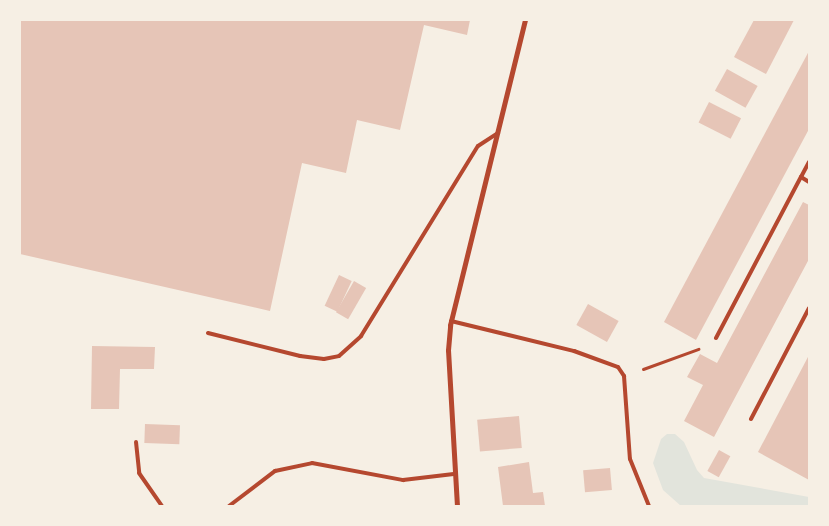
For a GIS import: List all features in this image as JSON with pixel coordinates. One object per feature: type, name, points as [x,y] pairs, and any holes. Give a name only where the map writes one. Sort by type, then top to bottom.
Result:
[{"type":"street","points":[[457,506],[448,350],[451,321],[525,20]]},
{"type":"lane","points":[[208,333],[300,356],[324,360],[339,356],[361,336],[478,146],[498,133]]},
{"type":"lane","points":[[716,338],[809,162]]},
{"type":"lane","points":[[801,177],[809,182]]},
{"type":"lane","points":[[751,419],[809,308]]},
{"type":"lane","points":[[451,321],[591,357],[618,367],[624,376],[630,459],[649,506]]},
{"type":"lane","points":[[136,442],[139,473],[162,506]]},
{"type":"lane","points":[[229,506],[275,472],[312,463],[403,480],[454,474]]},
{"type":"path","points":[[624,376],[706,346],[716,338]]},
{"type":"shaded area","points":[[667,434],[675,434],[684,442],[697,470],[704,478],[809,497],[809,506],[681,506],[663,490],[653,463],[661,439]]},
{"type":"building","points":[[20,20],[470,20],[467,35],[424,25],[400,130],[357,120],[346,173],[302,163],[270,311],[20,254]]},
{"type":"building","points":[[754,20],[794,20],[766,74],[734,57]]},
{"type":"building","points":[[809,51],[809,129],[696,340],[664,322]]},
{"type":"building","points":[[727,69],[758,86],[745,108],[715,91]]},
{"type":"building","points":[[709,102],[741,118],[731,139],[699,122]]},
{"type":"building","points":[[803,202],[809,205],[809,259],[714,437],[684,421],[703,385],[687,377],[700,354],[717,363]]},
{"type":"building","points":[[339,275],[352,281],[337,312],[325,306]]},
{"type":"building","points":[[354,281],[366,288],[348,319],[336,312]]},
{"type":"building","points":[[588,304],[619,321],[607,342],[576,325]]},
{"type":"building","points":[[92,346],[155,347],[154,369],[120,369],[119,409],[91,409]]},
{"type":"building","points":[[809,355],[809,480],[758,452]]},
{"type":"building","points":[[519,416],[522,448],[480,452],[477,420]]},
{"type":"building","points":[[145,424],[180,425],[179,444],[144,443]]},
{"type":"building","points":[[719,450],[730,456],[719,477],[707,471]]},
{"type":"building","points":[[529,462],[533,493],[543,492],[545,506],[503,506],[498,467]]},
{"type":"building","points":[[610,468],[612,490],[585,492],[583,470]]}]
